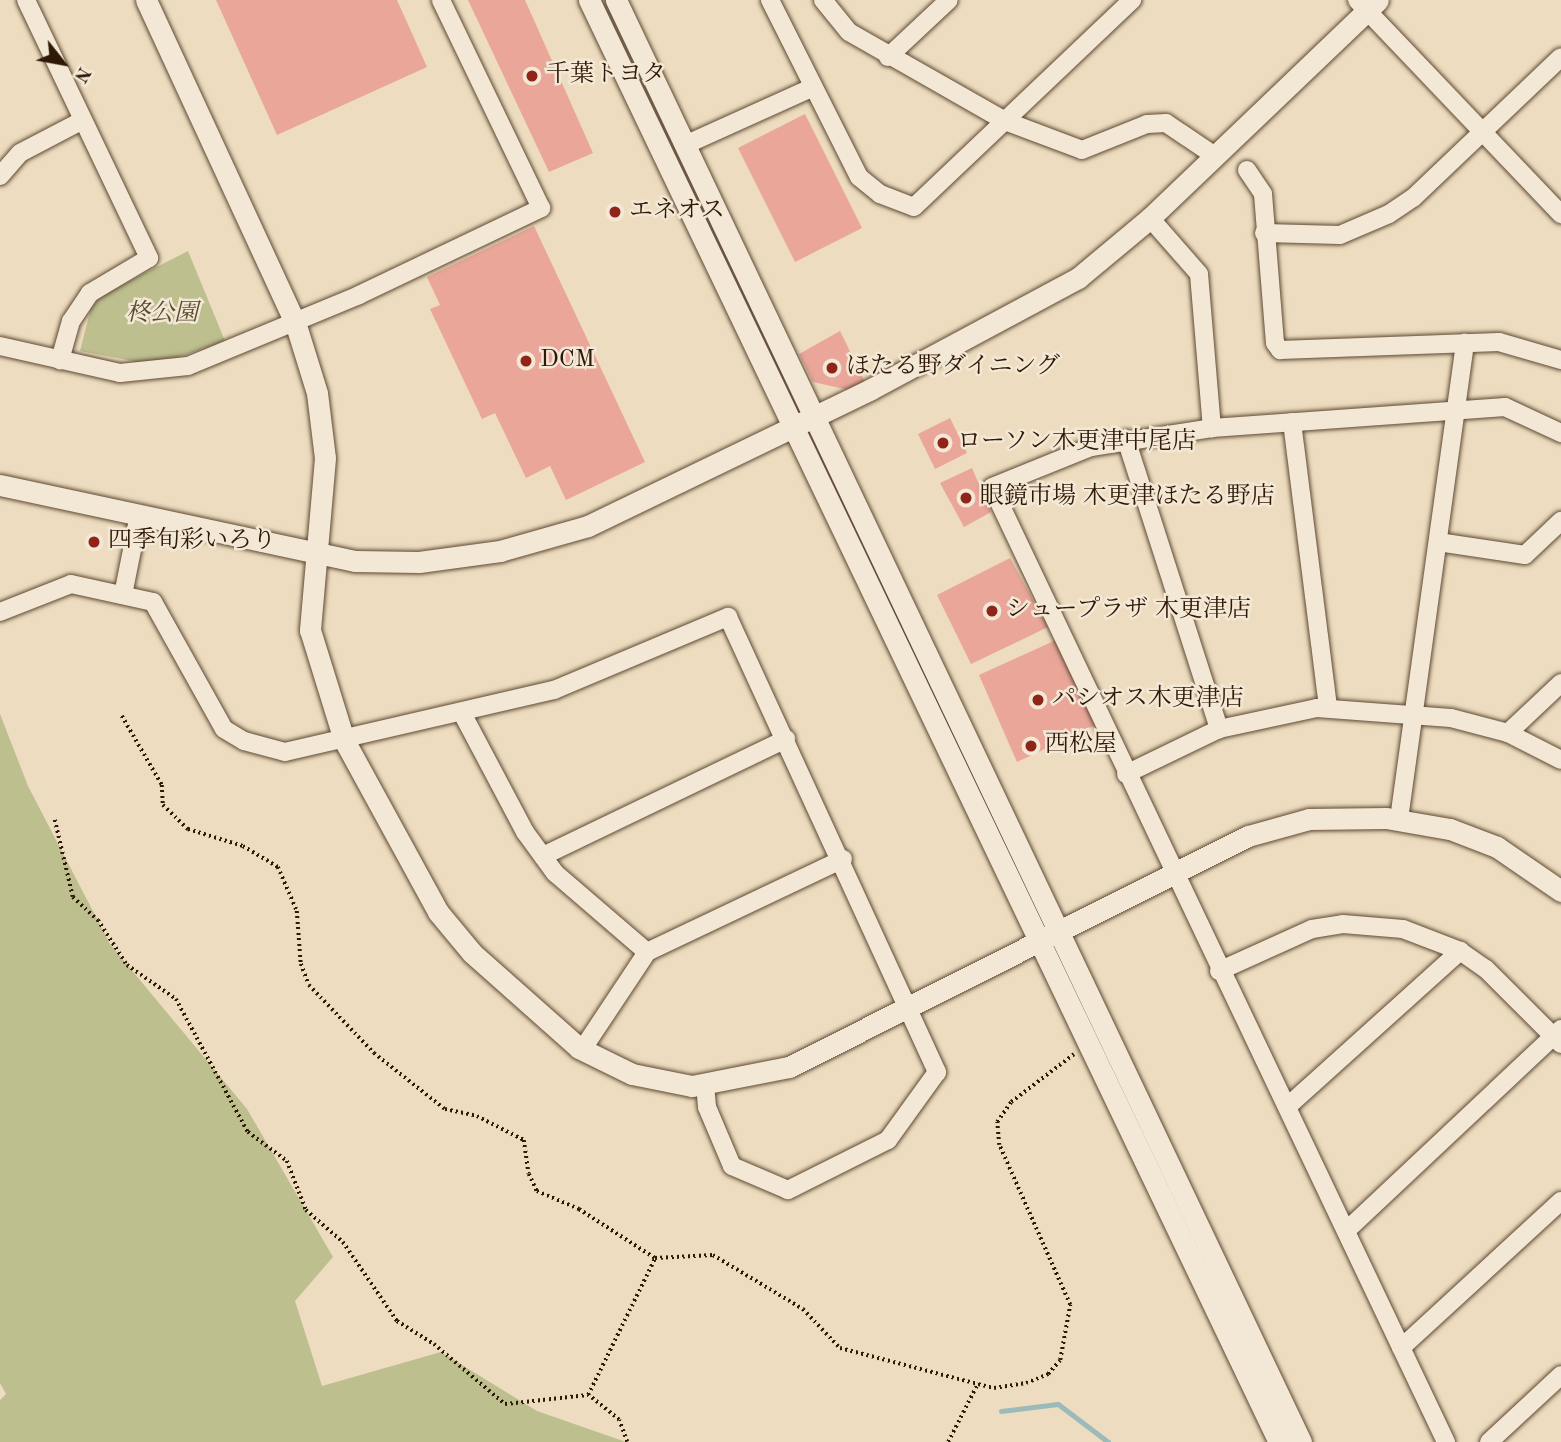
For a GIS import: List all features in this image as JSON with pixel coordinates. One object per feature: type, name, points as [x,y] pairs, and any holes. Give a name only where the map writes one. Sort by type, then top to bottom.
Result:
[{"type":"street","points":[[26,0],[149,258],[108,279],[84,300],[71,321],[60,360]]},
{"type":"street","points":[[146,0],[295,322],[323,424],[318,555],[310,630],[344,740],[438,912],[472,953],[582,1050],[632,1074],[670,1084],[705,1084],[789,1067],[1038,946],[1176,876],[1220,850],[1276,827],[1350,816],[1399,819],[1497,847],[1561,891]]},
{"type":"street","points":[[0,346],[120,373],[164,371],[295,322],[541,208],[441,0]]},
{"type":"street","points":[[589,0],[1038,946],[1279,1442]]},
{"type":"street","points":[[616,0],[1301,1442]]},
{"type":"street","points":[[770,0],[811,88],[859,177],[880,194],[914,207],[1132,0]]},
{"type":"street","points":[[823,0],[849,32],[888,57],[1004,121],[1082,150],[1147,124],[1166,123],[1215,156]]},
{"type":"street","points":[[888,57],[949,0]]},
{"type":"street","points":[[0,485],[318,555],[418,562],[500,551],[557,536],[635,506],[1018,314],[1097,264],[1215,156],[1367,4],[1561,214]]},
{"type":"street","points":[[1264,233],[1324,237],[1367,226],[1413,198],[1561,57]]},
{"type":"street","points":[[685,145],[811,88]]},
{"type":"street","points":[[0,176],[20,153],[83,120]]},
{"type":"street","points":[[1247,170],[1263,194],[1264,233],[1275,343],[1280,349],[1465,343],[1527,347],[1561,360]]},
{"type":"street","points":[[1150,218],[1199,275],[1212,428]]},
{"type":"street","points":[[1399,819],[1465,343]]},
{"type":"street","points":[[1447,1442],[1288,1107],[1219,971],[992,488],[1091,447],[1126,439],[1212,428],[1505,407],[1561,433]]},
{"type":"street","points":[[1292,422],[1328,708]]},
{"type":"street","points":[[1126,439],[1219,729]]},
{"type":"street","points":[[123,595],[139,515]]},
{"type":"street","points":[[1438,542],[1525,555],[1561,520]]},
{"type":"street","points":[[0,612],[71,584],[153,602],[224,729],[254,745],[285,752],[462,713],[601,675],[728,617],[912,1009],[937,1072],[888,1140],[788,1190],[733,1166],[707,1107],[705,1084]]},
{"type":"street","points":[[1508,733],[1561,683]]},
{"type":"street","points":[[1126,774],[1219,729],[1284,712],[1328,708],[1414,712],[1508,733],[1561,760]]},
{"type":"street","points":[[462,713],[543,856],[647,952]]},
{"type":"street","points":[[543,856],[786,739]]},
{"type":"street","points":[[582,1050],[647,952],[843,859]]},
{"type":"street","points":[[1219,971],[1286,938],[1343,924],[1403,929],[1460,951],[1507,986],[1559,1037],[1346,1231]]},
{"type":"street","points":[[1288,1107],[1460,951]]},
{"type":"street","points":[[1401,1348],[1561,1201]]},
{"type":"street","points":[[1489,1442],[1559,1382]]},
{"type":"path","points":[[122,716],[162,785],[163,805],[188,829],[243,846],[278,866],[297,911],[301,964],[327,1009],[445,1109],[477,1116],[524,1139],[537,1191],[579,1209],[655,1258],[677,1253],[713,1255],[803,1308],[840,1348],[978,1384],[1026,1383],[1048,1374],[1059,1360],[1070,1305],[999,1145],[998,1122],[1010,1102],[1087,1045]]},
{"type":"path","points":[[55,820],[74,897],[98,920],[127,965],[176,999],[248,1132],[287,1161],[306,1210],[343,1242],[397,1321],[434,1344],[505,1404],[588,1395],[619,1420],[627,1442]]},
{"type":"path","points":[[588,1395],[655,1258]]},
{"type":"path","points":[[948,1442],[978,1384]]},
{"type":"green space","name":"柊公園","points":[[188,251],[225,341],[167,361],[138,362],[80,351],[91,308],[102,295]]},
{"type":"green space","points":[[0,714],[28,786],[110,944],[247,1109],[333,1257],[295,1301],[322,1386],[441,1352],[537,1411],[626,1442],[0,1442],[0,1400],[6,1394],[0,1383]]},
{"type":"building","points":[[216,0],[397,0],[427,67],[277,135]]},
{"type":"building","name":"千葉トヨタ","points":[[468,0],[525,0],[593,153],[549,172]]},
{"type":"building","points":[[805,114],[862,228],[795,262],[738,148]]},
{"type":"building","name":"DCM","points":[[534,226],[645,462],[566,500],[550,466],[526,478],[495,413],[482,419],[430,309],[440,305],[427,277]]},
{"type":"building","name":"ほたる野ダイニング","points":[[840,331],[865,382],[849,390],[813,382],[799,354]]},
{"type":"building","name":"ローソン木更津中尾店","points":[[950,418],[967,453],[935,469],[918,434]]},
{"type":"building","name":"眼鏡市場 木更津ほたる野店","points":[[972,468],[991,512],[964,527],[940,483]]},
{"type":"building","name":"シュープラザ 木更津店","points":[[1010,558],[1048,627],[971,664],[937,595]]},
{"type":"building","name":"パシオス木更津店","points":[[1056,640],[1098,724],[1017,762],[979,675]]},
{"type":"waterway","points":[[1001,1411],[1058,1404],[1108,1442]]},
{"type":"place","name":"千葉トヨタ","points":[[532,76]]},
{"type":"place","name":"エネオス","points":[[615,212]]},
{"type":"place","name":"DCM","points":[[526,361]]},
{"type":"place","name":"ほたる野ダイニング","points":[[832,368]]},
{"type":"place","name":"ローソン木更津中尾店","points":[[943,443]]},
{"type":"place","name":"眼鏡市場 木更津ほたる野店","points":[[966,498]]},
{"type":"place","name":"四季旬彩いろり","points":[[94,542]]},
{"type":"place","name":"シュープラザ 木更津店","points":[[992,611]]},
{"type":"place","name":"パシオス木更津店","points":[[1038,700]]},
{"type":"place","name":"西松屋","points":[[1031,746]]}]
